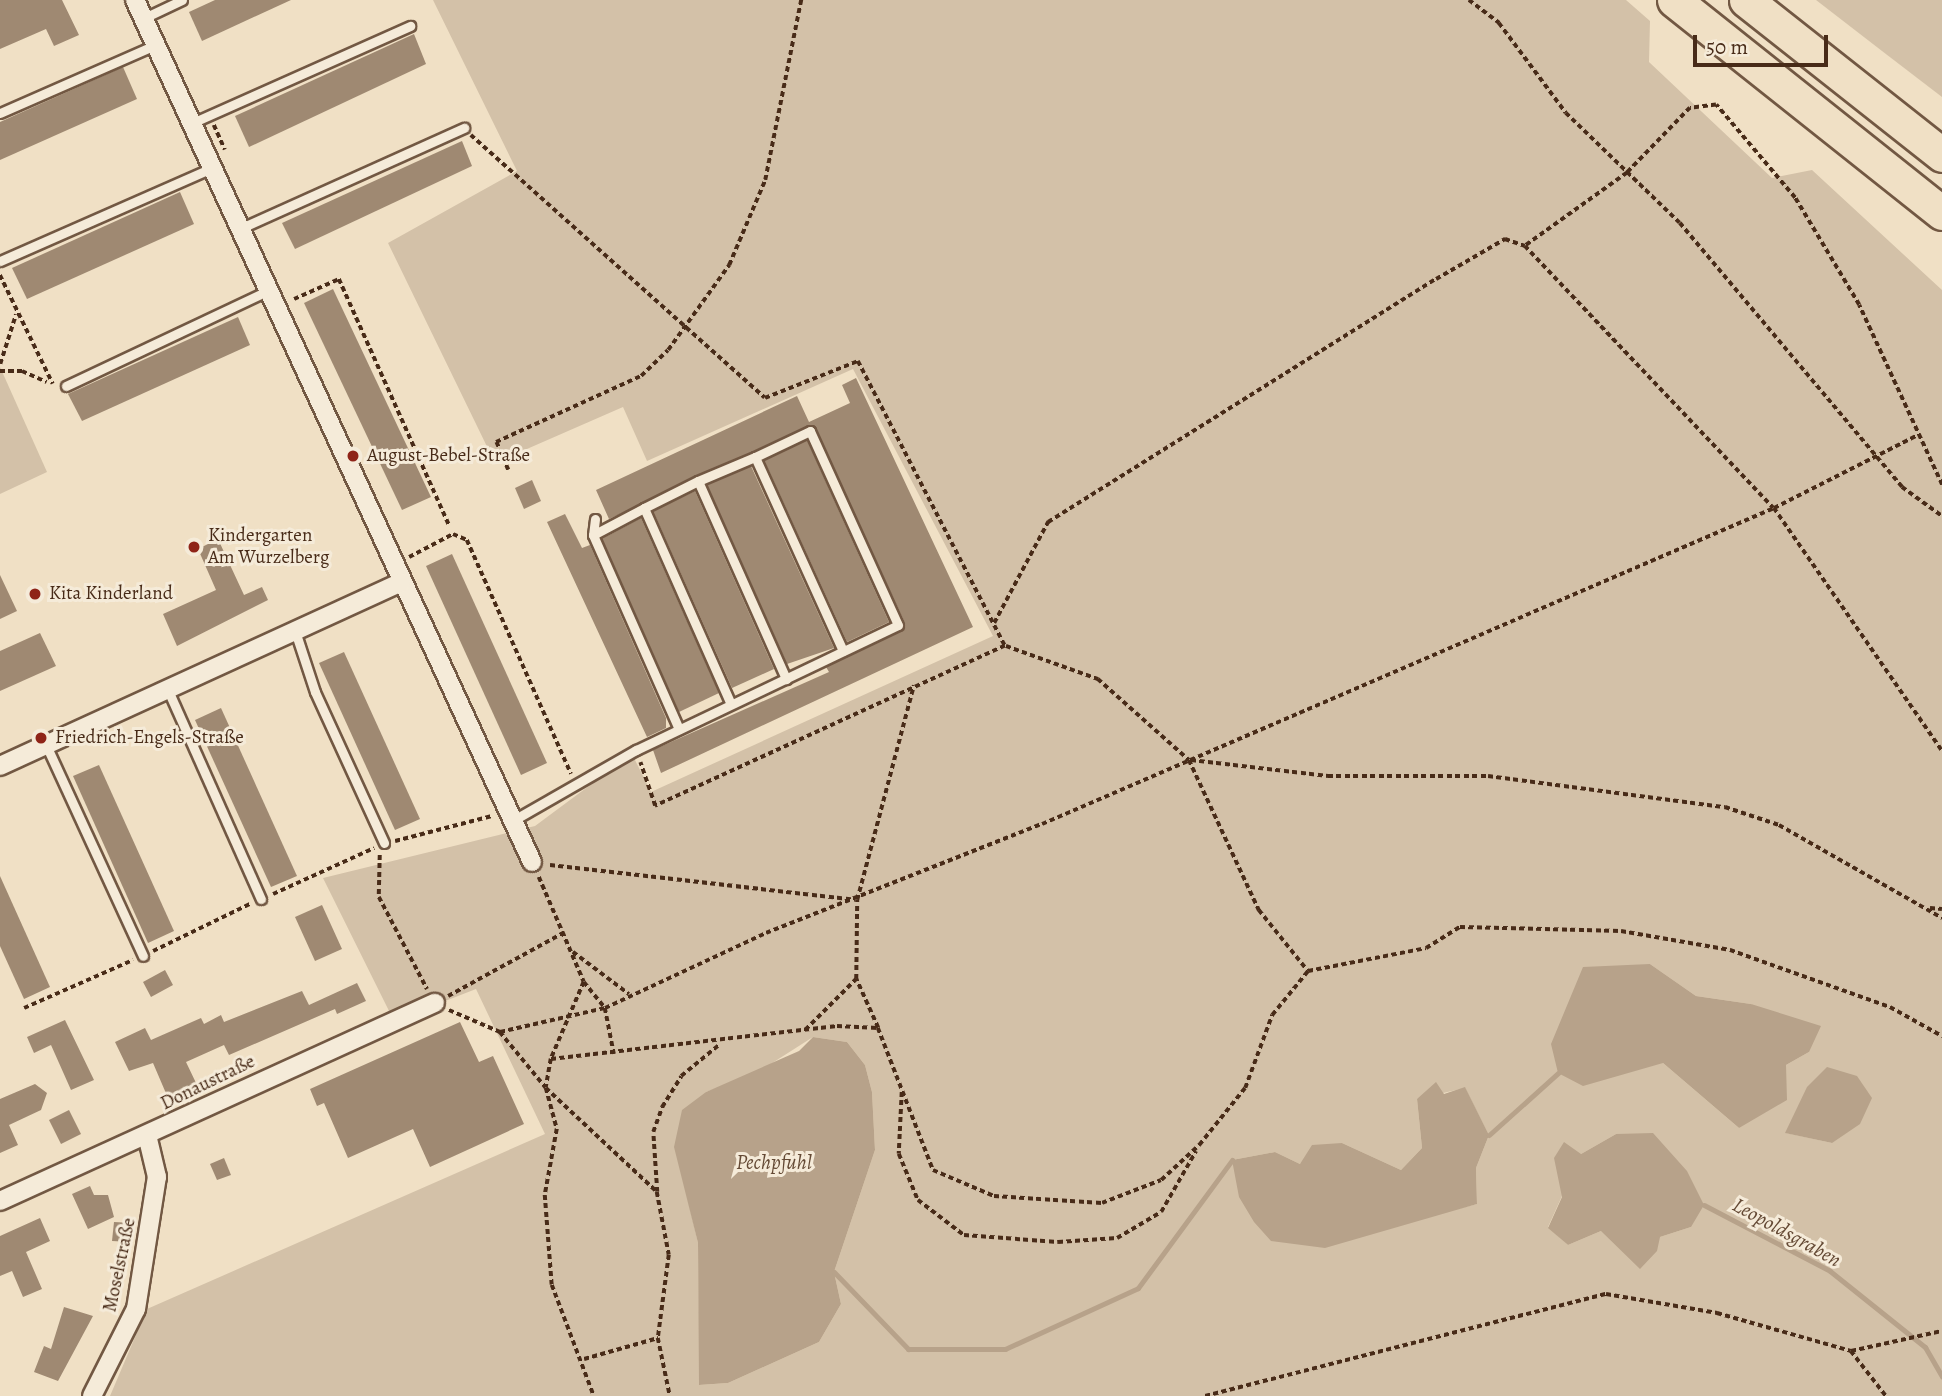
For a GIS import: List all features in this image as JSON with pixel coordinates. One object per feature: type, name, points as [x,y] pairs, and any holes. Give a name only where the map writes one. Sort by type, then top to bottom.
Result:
[{"type":"highway","points":[[1674,0],[1942,213]]},
{"type":"highway","points":[[1746,0],[1942,155]]},
{"type":"street","points":[[135,0],[532,862]]},
{"type":"street","points":[[0,766],[401,582]]},
{"type":"street","name":"Donaustraße","points":[[0,1201],[435,1003]]},
{"type":"street","name":"Moselstraße","points":[[92,1396],[136,1309],[157,1177],[147,1135]]},
{"type":"lane","points":[[144,18],[182,0]]},
{"type":"lane","points":[[192,123],[410,26]]},
{"type":"lane","points":[[0,113],[157,44]]},
{"type":"lane","points":[[239,229],[464,128]]},
{"type":"lane","points":[[0,261],[212,168]]},
{"type":"lane","points":[[66,386],[267,291]]},
{"type":"lane","points":[[512,821],[636,750],[898,625],[810,431],[698,481],[593,535]]},
{"type":"lane","points":[[755,457],[843,651]]},
{"type":"lane","points":[[698,481],[786,679]]},
{"type":"lane","points":[[644,508],[731,704]]},
{"type":"lane","points":[[595,519],[593,535],[680,729]]},
{"type":"lane","points":[[295,631],[315,692],[384,843]]},
{"type":"lane","points":[[167,688],[261,899]]},
{"type":"lane","points":[[46,745],[143,956]]},
{"type":"path","points":[[508,470],[496,442],[641,376],[686,326],[729,265],[765,180],[801,0]]},
{"type":"path","points":[[1469,0],[1499,23],[1566,113],[1680,223],[1902,487],[1942,516]]},
{"type":"path","points":[[1525,246],[1627,173],[1690,108],[1716,105],[1795,198],[1859,305],[1916,436],[1942,485]]},
{"type":"path","points":[[464,128],[765,398],[858,362],[1005,646]]},
{"type":"path","points":[[993,623],[1048,522],[1436,279],[1506,239],[1525,246],[1774,508],[1942,751]]},
{"type":"path","points":[[0,275],[49,383]]},
{"type":"path","points":[[294,299],[339,279],[449,525]]},
{"type":"path","points":[[0,364],[16,313]]},
{"type":"path","points":[[0,371],[22,371],[49,383],[66,386]]},
{"type":"path","points":[[500,1032],[575,1012],[605,1008],[629,994],[1189,760],[1774,508],[1875,453],[1916,436]]},
{"type":"path","points":[[410,557],[453,534],[467,540],[575,783]]},
{"type":"path","points":[[636,750],[655,806],[914,685],[1005,646],[1098,679],[1189,760],[1259,910],[1308,971]]},
{"type":"path","points":[[914,685],[857,900],[856,979],[933,1170],[994,1196],[1102,1203],[1161,1180],[1199,1145],[1245,1088],[1272,1015],[1308,971],[1426,948],[1460,927],[1621,931],[1730,950],[1890,1007],[1942,1037]]},
{"type":"path","points":[[1189,760],[1328,776],[1488,776],[1725,807],[1779,825],[1942,918]]},
{"type":"path","points":[[384,843],[379,897],[435,1003],[500,1032],[547,1088],[657,1192]]},
{"type":"path","points":[[532,862],[857,900]]},
{"type":"path","points":[[532,862],[584,982],[605,1008],[614,1054]]},
{"type":"path","points":[[1928,908],[1942,909]]},
{"type":"path","points":[[435,1003],[563,933]]},
{"type":"path","points":[[572,951],[629,994]]},
{"type":"path","points":[[803,1031],[856,979]]},
{"type":"path","points":[[584,982],[575,1012],[551,1059],[547,1088],[557,1129],[545,1195],[552,1285],[584,1359],[594,1396]]},
{"type":"path","points":[[551,1059],[722,1043],[803,1031],[878,1028]]},
{"type":"path","points":[[670,1396],[658,1338],[669,1255],[657,1192],[653,1132],[662,1107],[681,1076],[722,1043]]},
{"type":"path","points":[[902,1090],[899,1154],[918,1199],[964,1235],[1058,1242],[1117,1238],[1161,1212],[1199,1145]]},
{"type":"path","points":[[1205,1396],[1606,1294],[1717,1313],[1851,1351],[1942,1331]]},
{"type":"path","points":[[584,1359],[658,1338]]},
{"type":"path","points":[[1851,1351],[1886,1396]]},
{"type":"shaded area","points":[[433,0],[1626,0],[1650,21],[1649,62],[1772,178],[1812,170],[1942,290],[1942,1396],[110,1396],[147,1309],[545,1134],[476,989],[394,1021],[323,878],[535,826],[632,754],[651,792],[993,636],[853,369],[647,461],[623,407],[495,463],[388,243],[517,171]],"holes":[[[1650,964],[1696,996],[1751,1004],[1809,1052],[1786,1065],[1739,1128],[1663,1063]],[[813,1037],[847,1042],[865,1065],[872,1092],[875,1150],[834,1272],[841,1304],[819,1342],[728,1383],[700,1385],[698,1243],[681,1170],[706,1092],[755,1074]],[[1465,1088],[1489,1135],[1476,1168],[1477,1204],[1406,1222],[1232,1160],[1275,1152],[1300,1164],[1342,1143],[1401,1170],[1422,1148],[1417,1099]],[[1804,1104],[1832,1143],[1786,1133]],[[1616,1134],[1691,1227],[1660,1237],[1601,1231],[1568,1245],[1548,1227],[1581,1154]]]},
{"type":"shaded area","points":[[1816,0],[1942,0],[1942,97],[1882,51]]},
{"type":"shaded area","points":[[0,367],[47,472],[0,494]]},
{"type":"water","points":[[1650,964],[1696,996],[1751,1004],[1821,1026],[1809,1052],[1786,1065],[1787,1100],[1739,1128],[1663,1063],[1583,1086],[1558,1073],[1551,1044],[1583,967]]},
{"type":"water","name":"Pechpfuhl","points":[[813,1037],[847,1042],[865,1065],[872,1092],[875,1150],[834,1272],[841,1304],[819,1342],[728,1383],[699,1385],[698,1243],[674,1147],[682,1110],[706,1092],[799,1051]]},
{"type":"water","points":[[1827,1067],[1857,1076],[1872,1098],[1860,1124],[1832,1143],[1785,1133],[1807,1087]]},
{"type":"water","points":[[1436,1082],[1444,1094],[1465,1087],[1489,1135],[1476,1168],[1477,1204],[1325,1248],[1271,1241],[1254,1222],[1239,1197],[1232,1160],[1275,1152],[1300,1164],[1312,1145],[1342,1143],[1401,1170],[1422,1148],[1417,1099]]},
{"type":"water","points":[[1653,1133],[1687,1171],[1704,1205],[1691,1227],[1660,1237],[1657,1251],[1640,1269],[1601,1231],[1568,1245],[1548,1228],[1562,1197],[1554,1158],[1564,1142],[1581,1154],[1616,1134]]},
{"type":"building","points":[[0,0],[62,0],[79,35],[54,46],[46,29],[0,49]]},
{"type":"building","points":[[215,0],[291,0],[202,41],[189,12]]},
{"type":"building","points":[[414,34],[426,64],[249,147],[235,116]]},
{"type":"building","points":[[123,67],[137,99],[0,160],[0,122]]},
{"type":"building","points":[[462,141],[472,166],[295,249],[282,223]]},
{"type":"building","points":[[180,192],[194,224],[27,299],[12,268]]},
{"type":"building","points":[[333,289],[431,497],[402,510],[304,303]]},
{"type":"building","points":[[238,317],[250,345],[82,421],[68,394]]},
{"type":"building","points":[[856,378],[973,627],[661,773],[653,750],[829,672],[826,667],[901,631],[905,623],[813,425],[609,519],[596,490],[797,396],[809,422],[850,403],[842,385]]},
{"type":"building","points":[[807,440],[889,622],[847,642],[764,460]]},
{"type":"building","points":[[751,466],[834,648],[787,664],[707,485]]},
{"type":"building","points":[[532,480],[541,501],[524,509],[515,488]]},
{"type":"building","points":[[695,491],[774,669],[732,688],[653,511]]},
{"type":"building","points":[[565,514],[582,548],[590,545],[666,718],[666,728],[647,737],[547,522]]},
{"type":"building","points":[[641,518],[719,693],[679,712],[602,539]]},
{"type":"building","points":[[218,539],[244,595],[262,587],[268,600],[177,646],[163,614],[216,590],[198,549]]},
{"type":"building","points":[[452,554],[547,763],[521,775],[426,566]]},
{"type":"building","points":[[0,575],[17,611],[0,619]]},
{"type":"building","points":[[40,633],[56,666],[0,691],[0,651]]},
{"type":"building","points":[[344,652],[420,819],[395,830],[319,663]]},
{"type":"building","points":[[221,708],[297,876],[271,887],[195,720]]},
{"type":"building","points":[[99,765],[174,931],[148,943],[73,776]]},
{"type":"building","points":[[0,876],[50,987],[24,999],[0,946]]},
{"type":"building","points":[[322,905],[342,949],[315,961],[295,917]]},
{"type":"building","points":[[165,970],[173,985],[151,997],[143,982]]},
{"type":"building","points":[[357,983],[366,1001],[337,1014],[335,1009],[229,1055],[224,1045],[186,1062],[197,1085],[168,1098],[153,1063],[129,1071],[115,1042],[145,1028],[151,1040],[201,1018],[204,1024],[221,1015],[224,1022],[302,991],[309,1005]]},
{"type":"building","points":[[65,1020],[94,1080],[71,1090],[51,1045],[34,1053],[27,1037]]},
{"type":"building","points":[[460,1022],[479,1062],[493,1056],[524,1124],[430,1167],[413,1129],[348,1158],[324,1103],[317,1106],[310,1089]]},
{"type":"building","points":[[35,1084],[47,1093],[41,1110],[9,1125],[18,1145],[0,1153],[0,1099]]},
{"type":"building","points":[[69,1110],[81,1134],[61,1144],[49,1120]]},
{"type":"building","points":[[224,1158],[231,1175],[217,1180],[210,1164]]},
{"type":"building","points":[[90,1186],[94,1195],[108,1195],[114,1217],[88,1229],[72,1194]]},
{"type":"building","points":[[40,1218],[50,1241],[26,1252],[42,1289],[23,1297],[12,1271],[0,1276],[0,1236]]},
{"type":"building","points":[[114,1222],[132,1223],[131,1242],[112,1241]]},
{"type":"building","points":[[64,1307],[93,1316],[58,1381],[34,1372],[44,1346],[51,1349]]},
{"type":"waterway","points":[[1489,1135],[1558,1073]]},
{"type":"waterway","points":[[834,1272],[908,1349],[1005,1349],[1138,1288],[1232,1160]]},
{"type":"waterway","name":"Leopoldsgraben","points":[[1704,1205],[1830,1271],[1925,1347],[1942,1376]]},
{"type":"place","name":"August-Bebel-Straße","points":[[353,456]]},
{"type":"place","name":"Kindergarten Am Wurzelberg","points":[[194,547]]},
{"type":"place","name":"Kita Kinderland","points":[[35,594]]},
{"type":"place","name":"Friedrich-Engels-Straße","points":[[41,738]]}]
